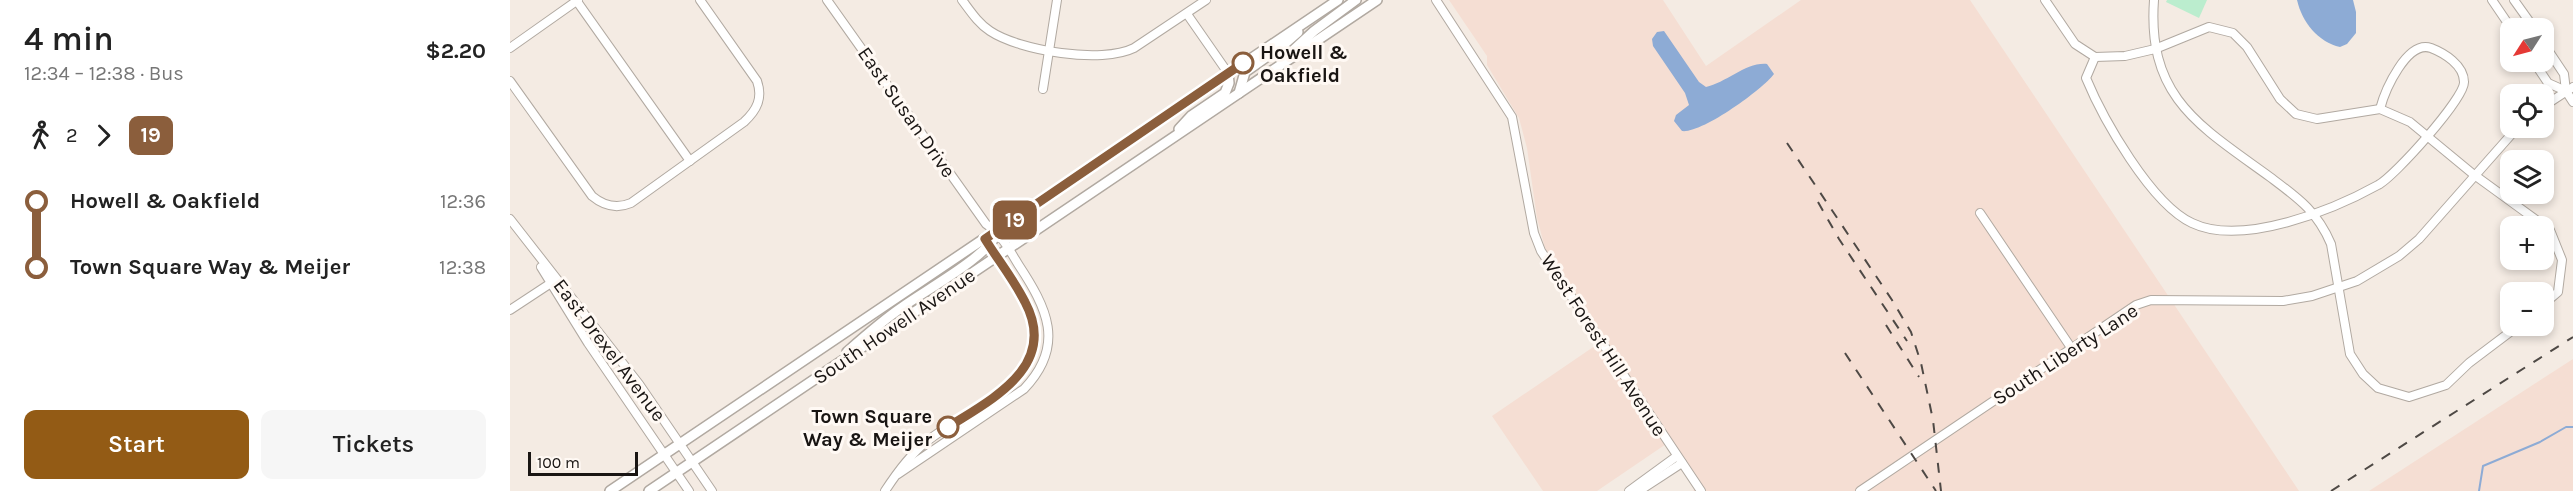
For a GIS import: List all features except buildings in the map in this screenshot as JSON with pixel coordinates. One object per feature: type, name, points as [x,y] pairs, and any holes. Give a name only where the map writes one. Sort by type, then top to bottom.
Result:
[{"type":"main road","points":[[823,374],[900,308],[995,240],[997,232],[1338,0]]},
{"type":"main road","points":[[1267,74],[1314,31],[1356,0]]},
{"type":"main road","name":"South Howell Avenue","points":[[649,491],[1377,0]]},
{"type":"main road","points":[[1239,93],[1245,72],[1282,46],[1320,12]]},
{"type":"main road","points":[[1167,142],[1191,116],[1227,91],[1228,73]]},
{"type":"main road","name":"South Howell Avenue","points":[[610,491],[988,243]]},
{"type":"street","points":[[510,48],[577,0],[690,161]]},
{"type":"street","points":[[510,81],[592,196],[606,205],[619,206],[631,202],[744,122],[755,110],[760,96],[754,77],[700,0]]},
{"type":"street","name":"East Susan Drive","points":[[827,0],[986,224],[997,232]]},
{"type":"street","points":[[962,0],[977,21],[991,32],[1015,43],[1049,51],[1103,57],[1125,53],[1206,0]]},
{"type":"street","points":[[1042,89],[1057,0]]},
{"type":"street","name":"West Forest Hill Avenue","points":[[1436,0],[1512,117],[1534,230],[1541,250],[1701,491]]},
{"type":"street","points":[[2045,0],[2075,44],[2095,57],[2125,56],[2156,49],[2209,27],[2233,33],[2247,47],[2280,99],[2296,114],[2317,119],[2380,109],[2410,122],[2473,174],[2550,230],[2562,260],[2558,292],[2554,295]]},
{"type":"street","points":[[2154,0],[2156,49],[2163,76],[2183,107],[2198,124],[2304,202],[2314,214],[2331,244],[2350,354],[2362,374],[2378,388],[2409,397],[2446,385],[2469,363],[2505,336]]},
{"type":"street","points":[[2492,0],[2504,18]]},
{"type":"street","points":[[2514,0],[2527,18]]},
{"type":"street","points":[[1187,14],[1228,73]]},
{"type":"street","points":[[2095,57],[2086,78],[2095,99],[2148,184],[2170,209],[2193,224],[2222,230],[2262,228],[2294,222],[2379,185],[2393,174],[2447,114],[2461,93],[2464,82],[2460,69],[2444,53],[2426,47],[2410,53],[2393,78],[2380,109]]},
{"type":"street","points":[[2554,60],[2564,75],[2573,102]]},
{"type":"street","points":[[2541,72],[2548,83],[2569,89]]},
{"type":"street","points":[[2554,99],[2569,89]]},
{"type":"street","name":"South Liberty Lane","points":[[1860,491],[2136,305],[2151,300],[2283,301],[2339,288],[2375,272],[2419,239],[2473,174],[2507,138]]},
{"type":"street","points":[[1980,213],[2072,349]]},
{"type":"street","name":"East Drexel Avenue","points":[[510,219],[639,384],[712,491]]},
{"type":"street","points":[[885,491],[927,441],[1015,382],[1026,365],[1034,335],[1030,313],[1026,302],[988,243],[986,224]]},
{"type":"street","points":[[897,474],[1024,389],[1039,371],[1049,338],[1042,301],[997,232]]},
{"type":"street","name":"East Drexel Avenue","points":[[525,240],[606,369],[689,491]]},
{"type":"street","points":[[510,310],[551,282]]},
{"type":"street","points":[[1629,491],[1680,460]]},
{"type":"street","points":[[1639,491],[1680,460]]},
{"type":"shaded area","points":[[1449,0],[1663,0],[1706,66],[1801,0],[1970,0],[2299,491],[1693,491],[1702,484],[1672,440],[1597,491],[1543,491],[1492,416],[1605,339],[1545,248],[1537,218],[1527,148],[1519,118],[1487,65],[1487,56]]},
{"type":"shaded area","points":[[2573,359],[2573,491],[2369,491]]},
{"type":"green space","points":[[2167,0],[2207,0],[2199,18],[2166,2]]},
{"type":"water","points":[[2297,0],[2353,0],[2356,12],[2356,33],[2347,44],[2340,47],[2325,41],[2307,23]]},
{"type":"water","points":[[1664,31],[1699,82],[1706,87],[1759,64],[1767,64],[1774,74],[1731,110],[1703,126],[1682,131],[1674,121],[1676,115],[1689,105],[1685,93],[1653,46],[1652,39],[1657,32]]},
{"type":"waterway","points":[[2479,491],[2483,466],[2540,442],[2566,427],[2573,427]]},
{"type":"railway","points":[[1787,143],[1911,332],[1921,363],[1933,420],[1941,491]]},
{"type":"railway","points":[[1818,202],[1839,239],[1907,341]]},
{"type":"railway","points":[[1886,325],[1919,377]]},
{"type":"railway","points":[[2331,491],[2573,337]]},
{"type":"railway","points":[[1845,353],[1936,491]]},
{"type":"bus line","name":"19","points":[[948,427],[1015,382],[1026,365],[1031,351],[1033,325],[1026,302],[985,239],[1243,63]]},
{"type":"place","name":"Howell & Oakfield","points":[[1243,63]]},
{"type":"place","name":"Town Square Way & Meijer","points":[[948,427]]}]
